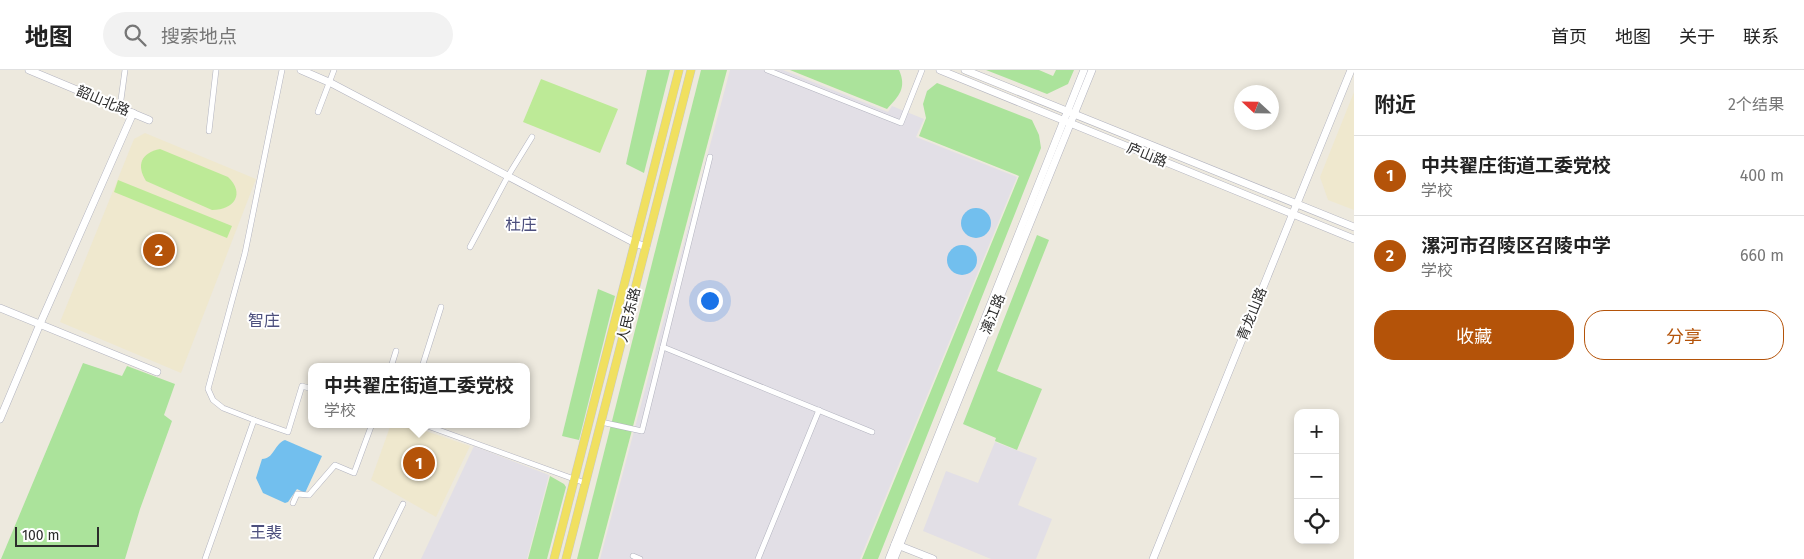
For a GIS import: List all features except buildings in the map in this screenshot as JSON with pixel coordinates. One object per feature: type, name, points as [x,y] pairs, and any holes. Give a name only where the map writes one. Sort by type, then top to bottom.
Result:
[{"type":"main road","name":"人民东路","points":[[554,559],[680,70]]},
{"type":"main road","name":"人民东路","points":[[566,559],[692,70]]},
{"type":"street","name":"韶山北路","points":[[29,70],[149,120]]},
{"type":"street","points":[[120,108],[126,70]]},
{"type":"street","points":[[209,131],[216,70]]},
{"type":"street","points":[[282,70],[245,253],[208,389],[213,400],[223,408],[288,432],[302,386],[308,388]]},
{"type":"street","points":[[301,70],[329,82],[635,243],[646,247]]},
{"type":"street","points":[[318,112],[334,70]]},
{"type":"street","points":[[767,70],[901,123],[922,70]]},
{"type":"street","name":"庐山路","points":[[940,70],[1354,239]]},
{"type":"street","name":"庐山路","points":[[965,70],[1354,227]]},
{"type":"street","name":"漓江路","points":[[1071,113],[1084,70]]},
{"type":"street","name":"漓江路","points":[[889,559],[897,545],[1067,122],[1092,70]]},
{"type":"street","name":"青龙山路","points":[[1153,559],[1351,70]]},
{"type":"street","points":[[0,419],[133,113]]},
{"type":"street","points":[[470,247],[532,136]]},
{"type":"street","points":[[601,422],[642,431],[710,157]]},
{"type":"street","points":[[423,363],[442,307]]},
{"type":"street","points":[[0,308],[157,372]]},
{"type":"street","points":[[663,347],[872,432]]},
{"type":"street","points":[[392,363],[396,351]]},
{"type":"street","points":[[758,559],[819,410]]},
{"type":"street","points":[[205,559],[254,420]]},
{"type":"street","points":[[293,503],[297,494],[309,495],[335,465],[354,473],[371,428]]},
{"type":"street","points":[[433,428],[585,483]]},
{"type":"street","points":[[376,559],[404,504]]},
{"type":"street","points":[[897,545],[933,559]]},
{"type":"street","name":"漓江路","points":[[894,559],[897,545]]},
{"type":"street","points":[[633,556],[640,559]]},
{"type":"shaded area","points":[[730,70],[783,70],[888,112],[892,106],[924,119],[916,137],[1017,177],[860,559],[600,559]]},
{"type":"shaded area","points":[[1354,92],[1354,210],[1328,200],[1320,177]]},
{"type":"shaded area","points":[[145,133],[256,179],[181,373],[60,322],[134,139]]},
{"type":"shaded area","points":[[390,428],[417,428],[470,446],[436,517],[371,480]]},
{"type":"shaded area","points":[[995,442],[1037,458],[1018,505],[1052,519],[1036,559],[991,559],[923,531],[946,471],[978,483]]},
{"type":"shaded area","points":[[474,446],[549,475],[527,559],[421,559]]},
{"type":"green space","points":[[647,70],[670,70],[644,173],[626,164]]},
{"type":"green space","points":[[701,70],[727,70],[598,559],[577,559]]},
{"type":"green space","points":[[790,70],[899,70],[902,87],[898,96],[887,109]]},
{"type":"green space","points":[[986,70],[1039,70],[1053,76],[1056,70],[1074,70],[1068,84],[1047,94]]},
{"type":"green space","points":[[541,79],[618,109],[600,153],[523,122]]},
{"type":"green space","points":[[937,83],[1032,120],[1039,135],[1041,148],[878,559],[862,559],[1019,176],[919,136],[926,118],[923,104],[927,91]]},
{"type":"green space","points":[[160,149],[228,177],[236,189],[235,200],[227,207],[212,210],[146,181],[141,170],[142,160],[148,153]]},
{"type":"green space","points":[[118,180],[232,226],[227,238],[114,192]]},
{"type":"green space","points":[[1037,235],[1049,240],[997,371],[1042,389],[1017,450],[995,441],[996,438],[963,424]]},
{"type":"green space","points":[[598,289],[615,296],[579,440],[562,436]]},
{"type":"green space","points":[[83,363],[122,376],[127,366],[175,384],[164,415],[172,421],[140,509],[125,559],[1,559]]},
{"type":"green space","points":[[550,476],[566,487],[547,559],[528,559]]},
{"type":"water","points":[[976,208],[987,212],[991,223],[987,234],[976,238],[965,234],[961,223],[965,212]]},
{"type":"water","points":[[962,245],[973,249],[977,260],[973,271],[962,275],[951,271],[947,260],[951,249]]},
{"type":"water","points":[[285,440],[322,456],[305,493],[297,489],[288,502],[285,503],[263,493],[256,478],[262,459],[269,457],[278,445]]},
{"type":"place","name":"漯河市召陵区召陵中学","points":[[159,250]]},
{"type":"place","name":"中共翟庄街道工委党校","points":[[419,463]]},
{"type":"district","name":"杜庄","points":[[521,224]]},
{"type":"district","name":"智庄","points":[[264,320]]},
{"type":"district","name":"王裴","points":[[266,532]]}]
